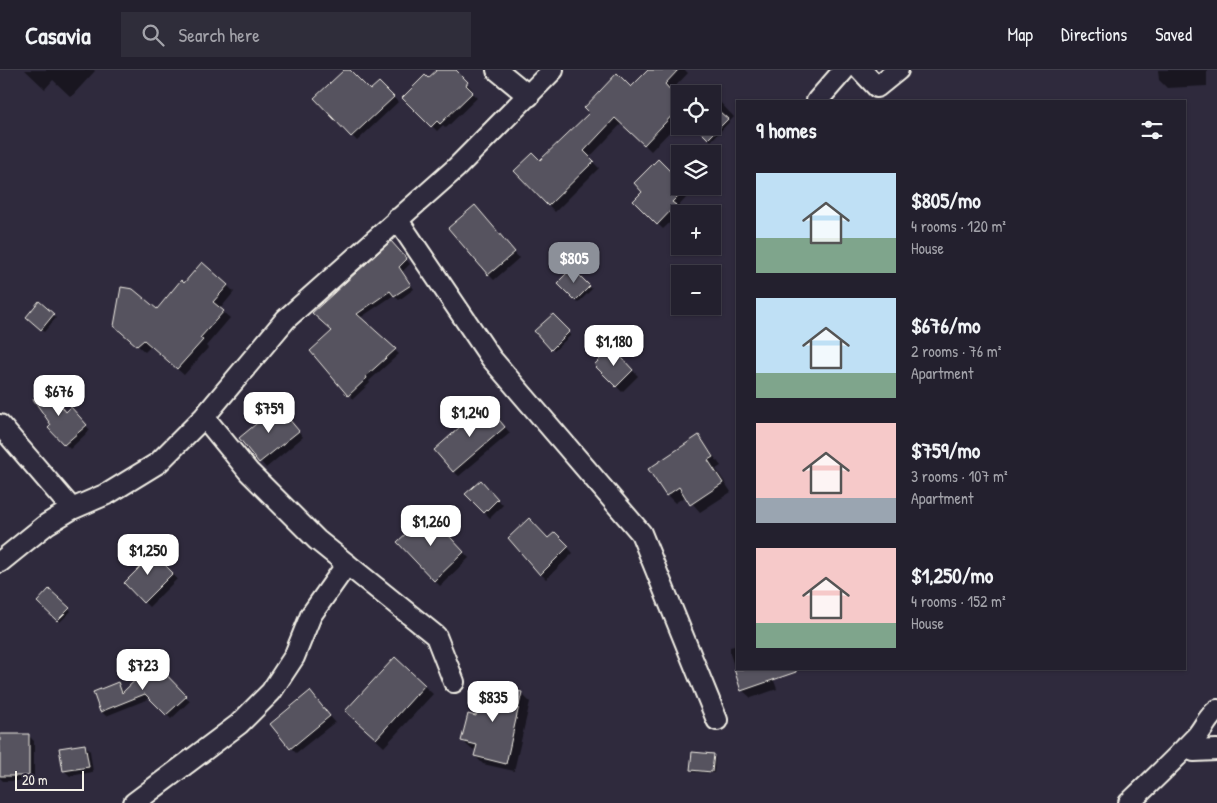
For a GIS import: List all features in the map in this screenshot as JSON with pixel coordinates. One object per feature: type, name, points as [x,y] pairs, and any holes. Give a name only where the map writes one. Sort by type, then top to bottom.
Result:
[{"type":"street","points":[[497,70],[529,96]]},
{"type":"street","points":[[0,562],[47,524],[72,509],[109,493],[158,463],[204,417],[286,318],[456,168],[553,70]]},
{"type":"street","points":[[818,100],[844,70]]},
{"type":"street","points":[[861,70],[878,87],[898,70]]},
{"type":"street","points":[[397,219],[491,358],[640,533],[717,720]]},
{"type":"street","points":[[204,417],[249,472],[317,540],[436,636],[454,682]]},
{"type":"street","points":[[0,426],[72,509]]},
{"type":"street","points":[[134,803],[240,724],[271,692],[294,657],[311,615],[347,564]]},
{"type":"street","points":[[1129,803],[1201,732],[1207,718],[1217,710]]},
{"type":"street","points":[[1186,747],[1194,751],[1217,750]]},
{"type":"building","points":[[344,70],[350,70],[370,90],[379,82],[394,97],[351,137],[314,98]]},
{"type":"building","points":[[437,70],[456,70],[468,82],[466,85],[473,92],[440,124],[437,121],[431,127],[402,98],[425,75],[428,78]]},
{"type":"building","points":[[648,70],[678,70],[665,84],[671,91],[671,116],[644,145],[615,118],[584,151],[594,161],[548,206],[514,171],[533,153],[540,160],[589,113],[584,108],[617,73],[631,87]]},
{"type":"building","points":[[721,113],[728,119],[721,126]]},
{"type":"building","points":[[704,135],[712,135],[708,139]]},
{"type":"building","points":[[658,159],[671,172],[671,195],[679,195],[672,202],[676,205],[671,205],[671,210],[657,225],[633,201],[642,192],[634,183]]},
{"type":"building","points":[[475,205],[515,252],[488,275],[448,228]]},
{"type":"building","points":[[391,241],[407,259],[399,267],[411,285],[394,296],[390,291],[357,314],[396,349],[366,376],[367,378],[348,396],[310,351],[332,331],[312,313]]},
{"type":"building","points":[[202,262],[228,285],[213,302],[224,311],[200,338],[203,340],[177,369],[144,340],[137,346],[114,326],[121,287],[133,289],[157,309],[181,280],[184,283]]},
{"type":"building","points":[[572,268],[590,286],[575,301],[557,283]]},
{"type":"building","points":[[39,301],[54,314],[41,330],[26,317]]},
{"type":"building","points":[[553,314],[570,331],[551,350],[534,331]]},
{"type":"building","points":[[612,347],[633,370],[616,387],[594,365]]},
{"type":"building","points":[[48,388],[66,412],[71,407],[87,425],[64,445],[48,428],[51,425],[33,399]]},
{"type":"building","points":[[486,404],[505,427],[453,472],[434,450]]},
{"type":"building","points":[[278,406],[299,431],[259,463],[239,438]]},
{"type":"building","points":[[699,435],[713,457],[708,460],[723,483],[690,505],[679,487],[666,496],[648,469]]},
{"type":"building","points":[[481,480],[498,499],[484,513],[465,494]]},
{"type":"building","points":[[428,513],[464,552],[434,581],[397,542]]},
{"type":"building","points":[[529,518],[548,538],[555,532],[569,546],[540,575],[508,538]]},
{"type":"building","points":[[149,549],[173,573],[143,603],[124,583],[141,566],[136,562]]},
{"type":"building","points":[[49,589],[70,608],[57,621],[37,602]]},
{"type":"building","points":[[395,657],[425,685],[376,739],[345,711]]},
{"type":"building","points":[[154,662],[187,696],[166,715],[145,694],[100,712],[93,692],[118,682],[122,693]]},
{"type":"building","points":[[734,669],[796,670],[796,672],[741,691]]},
{"type":"building","points":[[484,684],[522,692],[506,764],[474,756],[477,745],[461,741],[468,714],[476,716]]},
{"type":"building","points":[[310,691],[330,716],[290,749],[270,724]]},
{"type":"building","points":[[0,734],[29,734],[29,776],[0,776]]},
{"type":"building","points":[[85,744],[89,767],[63,771],[59,748]]},
{"type":"building","points":[[692,752],[714,754],[712,772],[690,770]]}]
